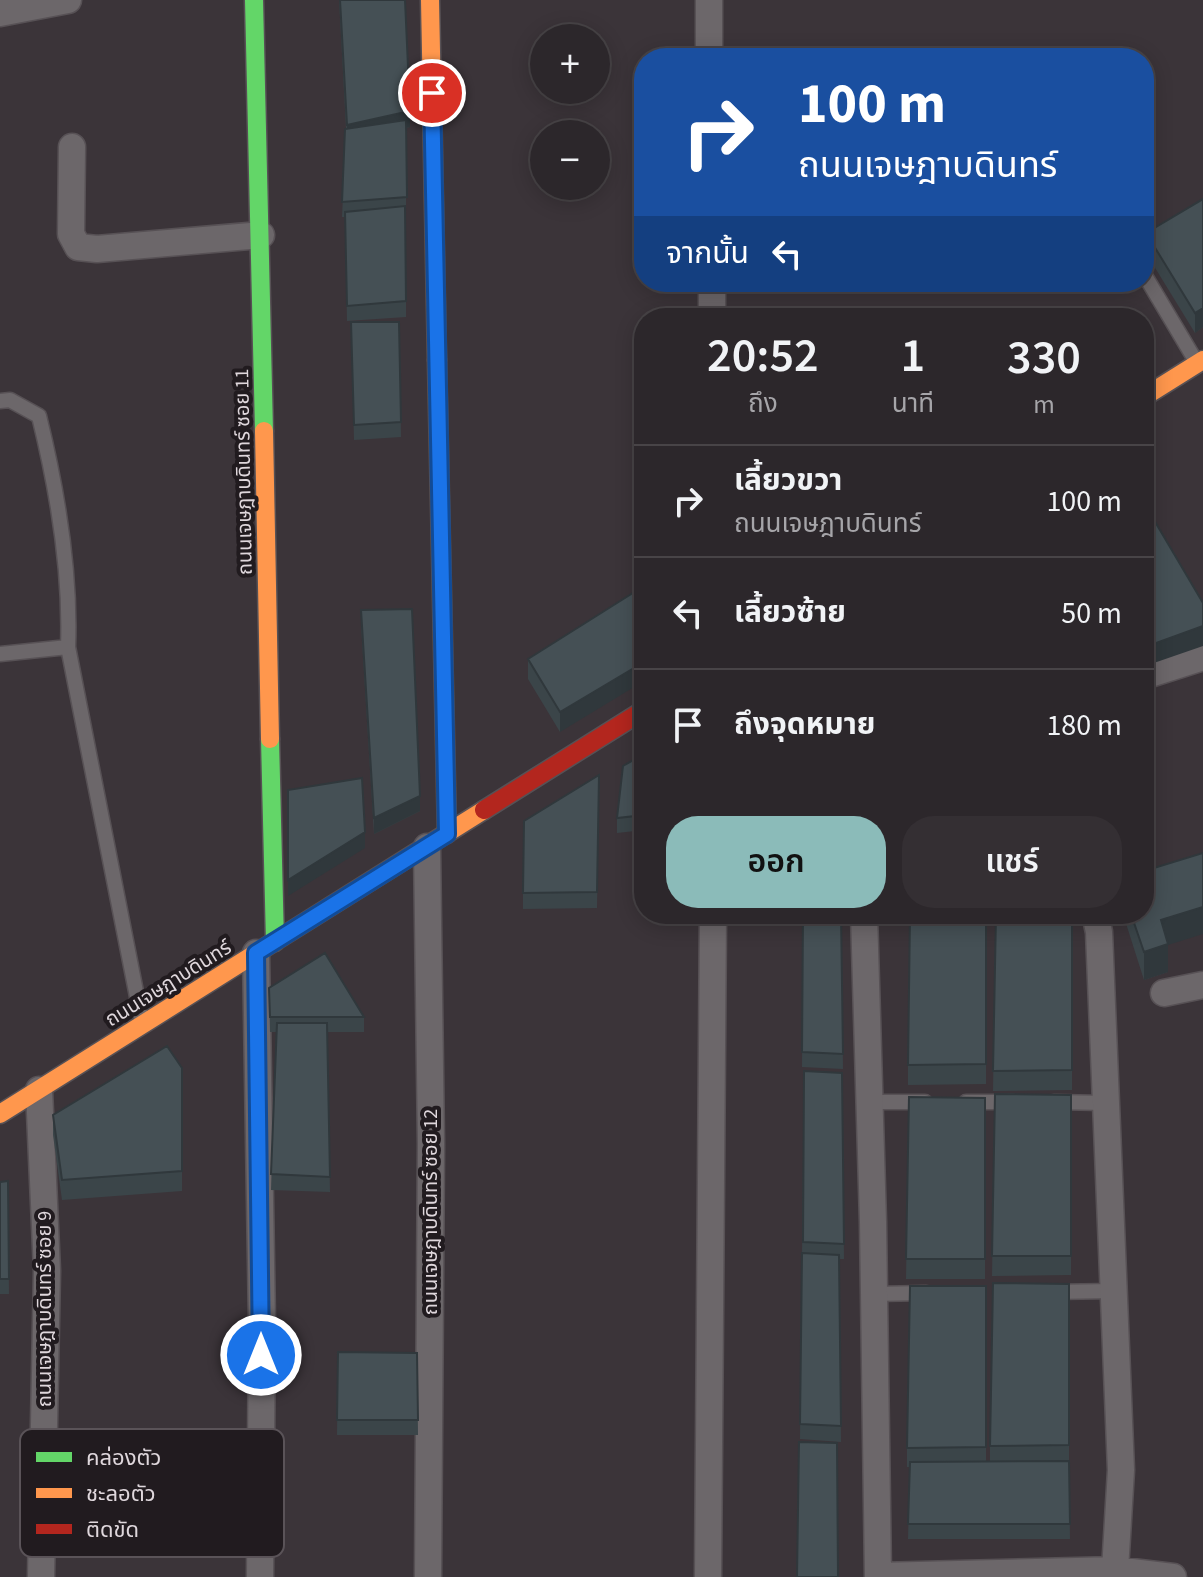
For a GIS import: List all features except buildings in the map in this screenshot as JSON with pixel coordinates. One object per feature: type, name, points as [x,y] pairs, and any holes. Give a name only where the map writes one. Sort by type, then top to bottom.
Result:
[{"type":"street","points":[[0,13],[68,0]]},
{"type":"street","name":"ถนนเจษฎาบดินทร์ ซอย 11","points":[[254,0],[261,235],[266,948]]},
{"type":"street","points":[[430,0],[437,840]]},
{"type":"street","points":[[709,0],[709,48]]},
{"type":"street","points":[[72,147],[71,234],[78,247],[97,249],[261,235]]},
{"type":"street","points":[[1154,391],[1200,362]]},
{"type":"street","points":[[1154,673],[1203,657]]},
{"type":"street","name":"ถนนเจษฎาบดินทร์","points":[[0,1114],[634,716]]},
{"type":"street","name":"ถนนเจษฎาบดินทร์ ซอย 12","points":[[428,1577],[437,840]]},
{"type":"street","points":[[708,1577],[713,924]]},
{"type":"street","points":[[864,924],[878,1576],[1115,1570],[1173,1577]]},
{"type":"street","points":[[1097,924],[1121,1470],[1115,1570]]},
{"type":"street","points":[[261,1429],[266,948]]},
{"type":"street","points":[[1164,993],[1203,985]]},
{"type":"street","name":"ถนนเจษฎาบดินทร์ ซอย 9","points":[[39,1090],[47,1271],[44,1429]]},
{"type":"street","name":"ถนนเจษฎาบดินทร์ ซอย 9","points":[[41,1557],[41,1577]]},
{"type":"street","points":[[260,1557],[260,1577]]},
{"type":"lane","points":[[1154,290],[1200,362]]},
{"type":"lane","points":[[0,401],[10,400],[39,416],[53,474],[69,614],[68,647],[143,1025]]},
{"type":"lane","points":[[0,654],[68,647]]},
{"type":"lane","points":[[870,1102],[932,1102]]},
{"type":"lane","points":[[948,1102],[1027,1102]]},
{"type":"lane","points":[[1042,1102],[1105,1103]]},
{"type":"lane","points":[[1033,1292],[1113,1291]]},
{"type":"lane","points":[[874,1294],[938,1293]]},
{"type":"traffic: fast","points":[[254,0],[264,431]]},
{"type":"traffic: fast","points":[[437,360],[447,834]]},
{"type":"traffic: fast","points":[[270,739],[275,942]]},
{"type":"traffic: slow","points":[[430,0],[437,360]]},
{"type":"traffic: slow","points":[[1154,391],[1203,360]]},
{"type":"traffic: slow","points":[[264,431],[270,739]]},
{"type":"traffic: slow","points":[[0,1114],[484,810]]},
{"type":"traffic: jam","points":[[484,810],[634,716]]},
{"type":"route","points":[[261,1355],[256,953],[447,834],[432,93]]}]
